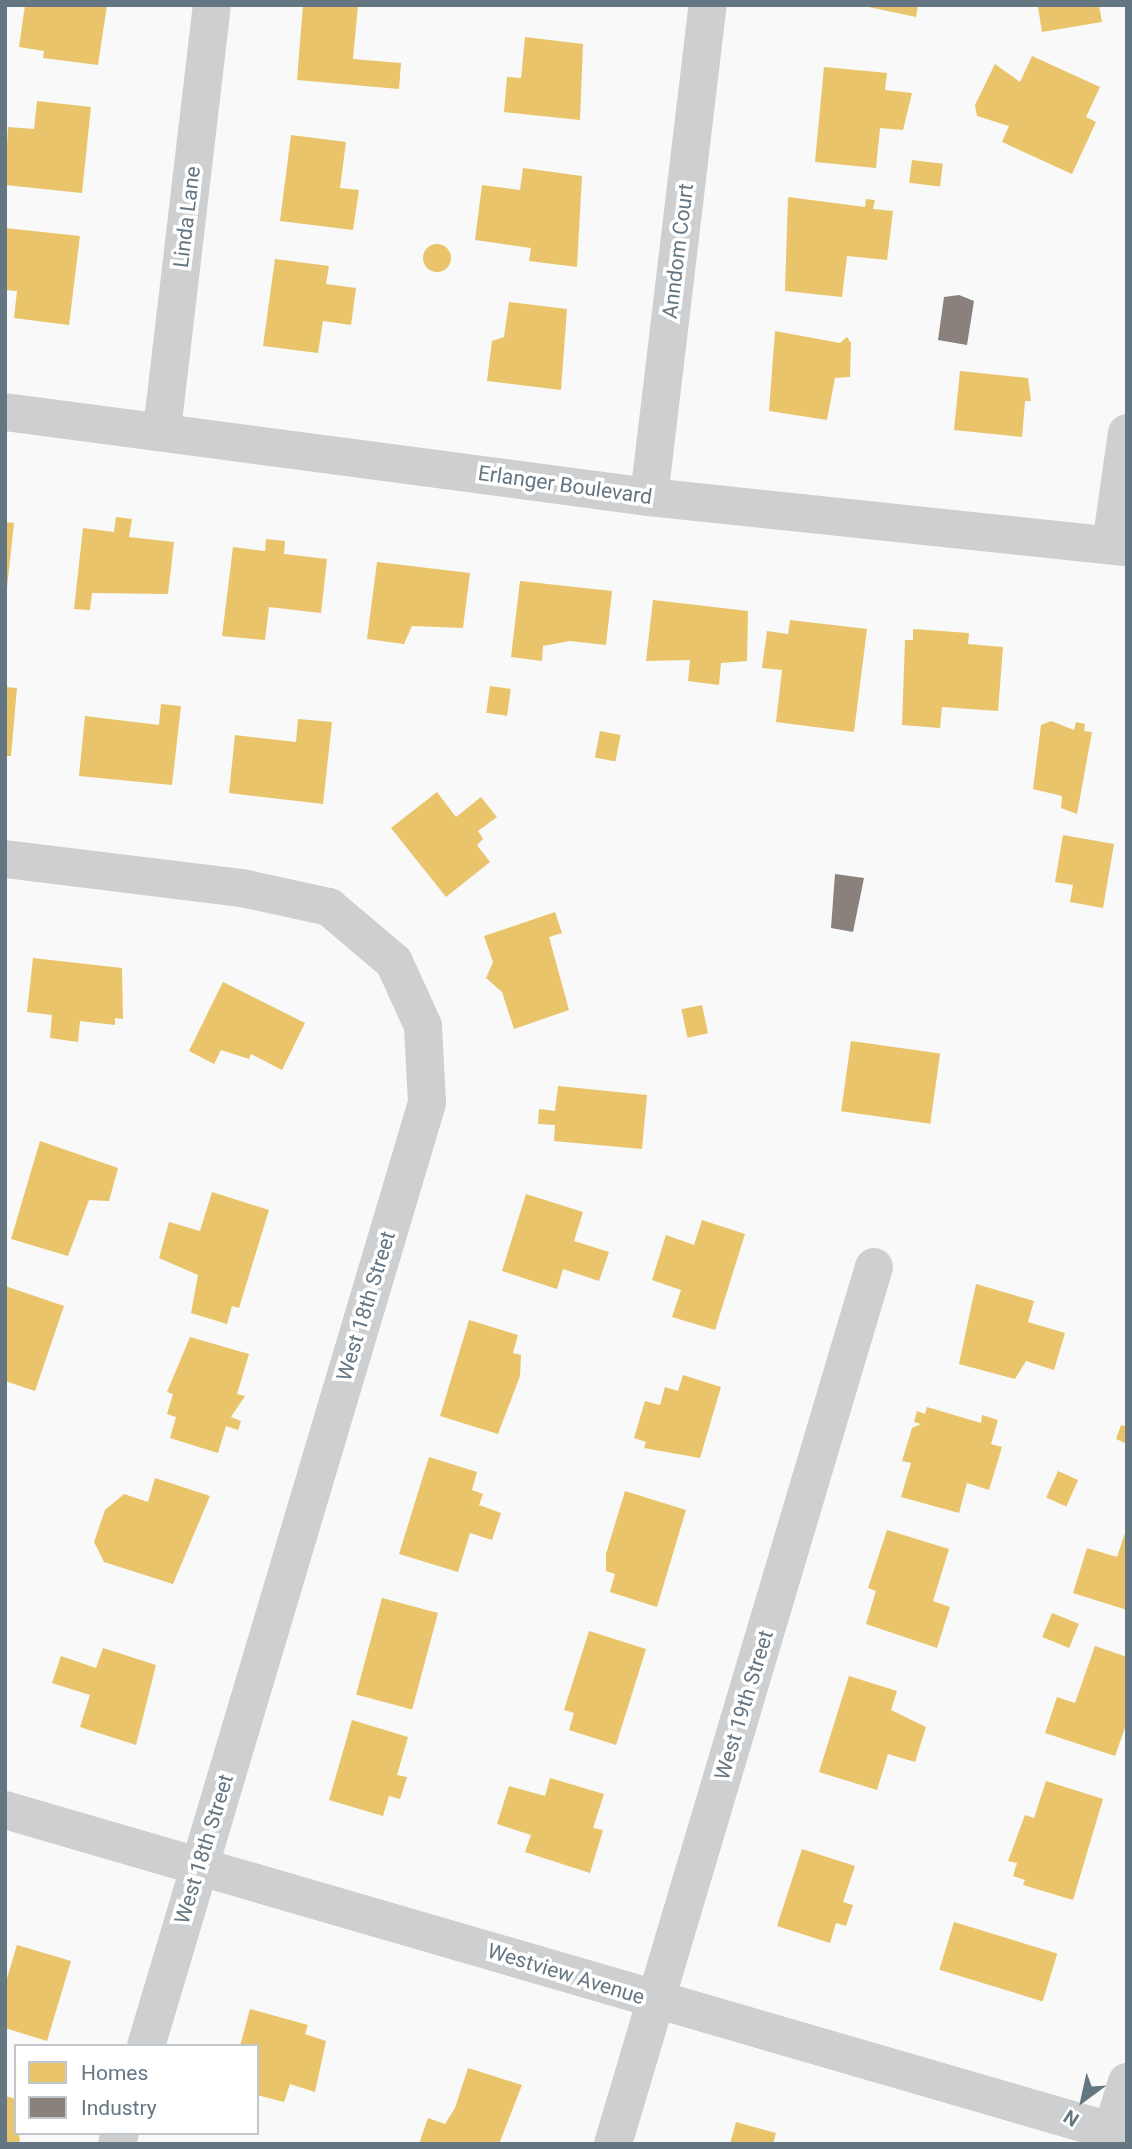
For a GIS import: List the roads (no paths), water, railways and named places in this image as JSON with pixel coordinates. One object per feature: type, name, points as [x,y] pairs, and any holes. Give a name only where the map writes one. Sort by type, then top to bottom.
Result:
[{"type":"street","name":"Linda Lane","points":[[162,430],[212,5]]},
{"type":"street","name":"Anndom Court","points":[[649,497],[708,5]]},
{"type":"street","name":"Erlanger Boulevard","points":[[5,412],[162,430],[649,497],[1119,546]]},
{"type":"street","points":[[1119,546],[1127,433]]},
{"type":"street","name":"West 18th Street","points":[[5,859],[242,888],[330,907],[394,962],[423,1026],[427,1103],[147,2044]]},
{"type":"street","name":"West 19th Street","points":[[613,2144],[874,1267]]},
{"type":"street","name":"Westview Avenue","points":[[5,1810],[200,1864],[1116,2137]]},
{"type":"street","points":[[1116,2137],[1127,2082]]}]
